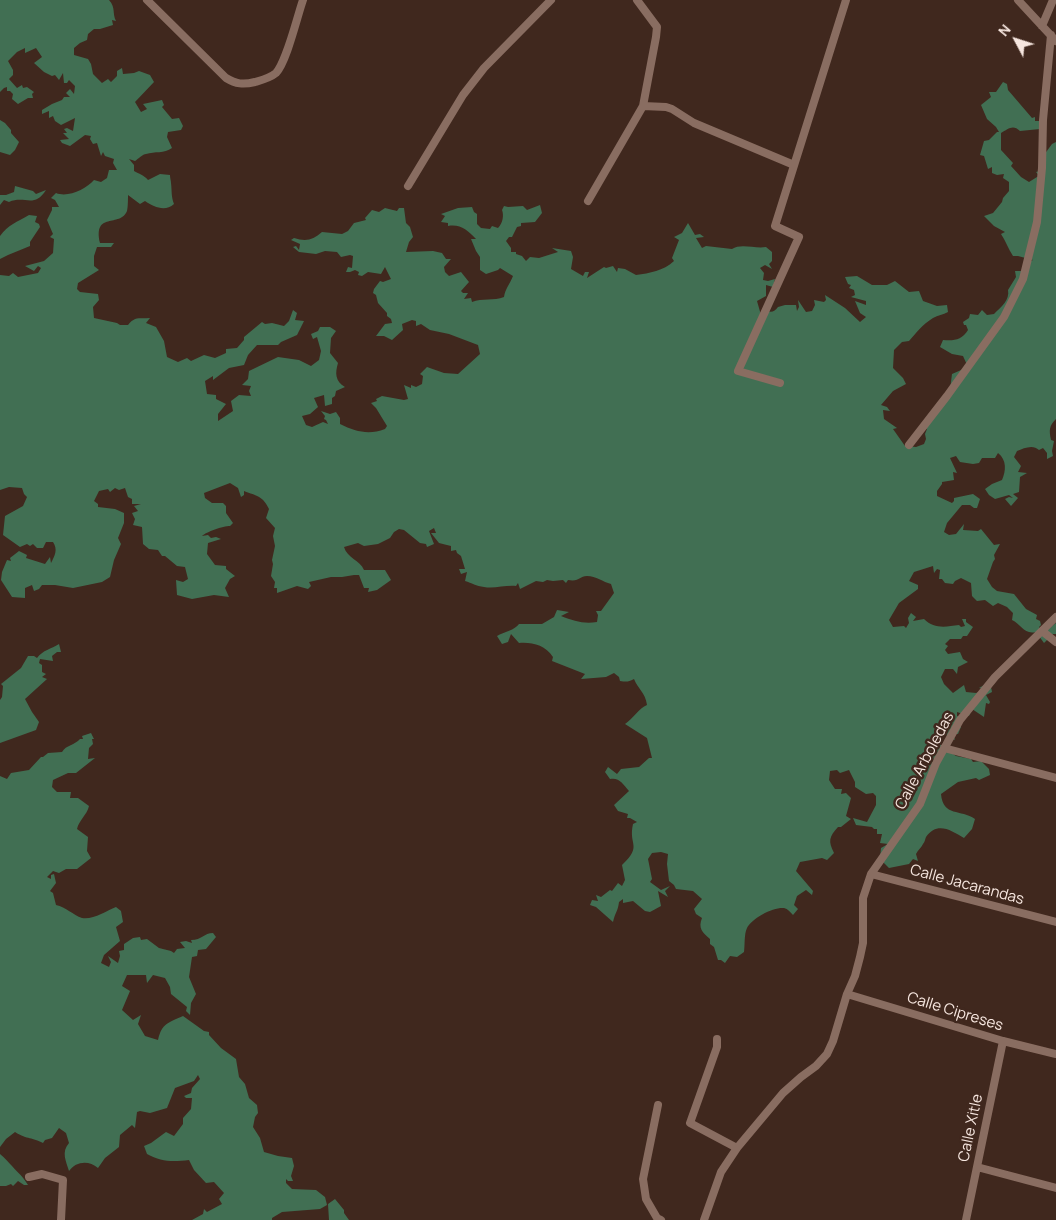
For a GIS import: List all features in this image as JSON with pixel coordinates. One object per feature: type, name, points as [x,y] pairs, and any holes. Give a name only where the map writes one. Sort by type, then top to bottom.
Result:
[{"type":"street","points":[[148,0],[226,78],[235,84],[246,85],[265,80],[276,73],[282,62],[302,0]]},
{"type":"street","points":[[408,186],[463,95],[484,68],[551,0]]},
{"type":"street","points":[[588,201],[643,106],[657,27],[637,0]]},
{"type":"street","points":[[780,383],[738,371],[799,236],[775,226],[846,0]]},
{"type":"street","points":[[909,445],[1004,317],[1023,279],[1037,222],[1042,168],[1043,120],[1054,38],[1018,0]]},
{"type":"street","points":[[1042,26],[1053,0]]},
{"type":"street","points":[[643,106],[666,107],[694,123],[794,165]]},
{"type":"street","name":"Calle Arboledas","points":[[704,1220],[721,1172],[737,1148],[783,1093],[801,1076],[816,1066],[826,1054],[833,1041],[847,994],[855,976],[863,943],[863,898],[871,874],[920,804],[936,763],[960,720],[995,677],[1056,617]]},
{"type":"street","points":[[1042,631],[1056,642]]},
{"type":"street","points":[[944,748],[1056,778]]},
{"type":"street","name":"Calle Jacarandas","points":[[871,874],[1056,922]]},
{"type":"street","name":"Calle Cipreses","points":[[847,994],[1003,1041],[1056,1054]]},
{"type":"street","points":[[717,1039],[717,1047],[690,1123],[737,1148]]},
{"type":"street","name":"Calle Xitle","points":[[966,1220],[1003,1041]]},
{"type":"street","points":[[658,1105],[643,1179],[646,1199],[656,1218],[661,1220]]},
{"type":"street","points":[[977,1167],[1056,1188]]},
{"type":"street","points":[[29,1177],[42,1174],[63,1180],[61,1220]]},
{"type":"green space","points":[[0,0],[109,0],[116,21],[112,20],[113,25],[94,29],[88,34],[87,40],[74,48],[74,55],[88,59],[93,74],[102,83],[108,79],[111,82],[117,76],[117,71],[122,68],[123,74],[139,71],[150,75],[154,82],[135,102],[141,112],[147,109],[143,104],[162,100],[164,105],[162,107],[172,119],[179,118],[183,126],[181,130],[168,132],[167,137],[172,148],[166,151],[145,154],[135,161],[129,159],[134,165],[134,171],[148,180],[160,174],[170,175],[174,204],[163,208],[156,207],[145,201],[140,204],[128,195],[127,211],[124,216],[108,221],[100,227],[100,243],[114,243],[111,247],[97,247],[94,256],[94,266],[99,270],[78,283],[77,289],[80,292],[98,294],[99,300],[93,307],[94,318],[120,325],[128,325],[135,319],[150,318],[146,323],[156,327],[164,341],[167,357],[178,362],[187,358],[191,361],[204,355],[215,358],[226,353],[226,349],[237,348],[244,340],[244,337],[262,322],[284,326],[289,321],[293,310],[297,313],[295,320],[304,321],[297,335],[278,345],[257,345],[248,355],[244,365],[229,368],[213,380],[213,376],[205,381],[207,394],[216,395],[216,399],[226,404],[218,414],[218,421],[233,411],[231,401],[239,395],[251,396],[249,391],[251,386],[242,385],[248,379],[249,371],[278,357],[299,360],[311,366],[319,360],[321,351],[317,337],[313,339],[311,334],[318,331],[320,327],[330,327],[336,331],[331,338],[330,353],[338,363],[336,373],[338,379],[345,387],[336,391],[335,396],[332,398],[332,404],[325,406],[324,395],[314,398],[318,407],[310,414],[302,416],[306,425],[312,427],[323,422],[328,424],[321,411],[330,414],[336,412],[340,418],[340,424],[357,431],[373,432],[385,429],[387,426],[371,403],[377,401],[376,399],[382,396],[408,399],[404,385],[411,388],[411,385],[416,387],[422,384],[423,376],[420,374],[427,367],[444,373],[458,374],[480,354],[478,345],[449,334],[430,330],[421,324],[416,326],[416,321],[412,320],[402,324],[403,330],[392,340],[384,336],[376,336],[385,324],[392,323],[373,293],[380,281],[383,282],[391,279],[385,267],[381,274],[368,272],[362,276],[358,275],[359,272],[355,270],[346,272],[348,267],[352,268],[353,256],[341,257],[337,252],[325,251],[316,254],[299,252],[293,247],[296,246],[299,250],[300,244],[291,240],[294,238],[309,239],[316,237],[322,232],[342,234],[348,231],[354,223],[366,220],[365,218],[372,210],[379,212],[385,208],[397,211],[399,208],[404,208],[406,223],[410,227],[413,237],[409,242],[406,252],[433,251],[442,253],[446,259],[451,259],[444,267],[445,272],[449,276],[461,272],[469,282],[461,291],[468,293],[464,299],[471,298],[472,302],[496,299],[504,297],[513,276],[500,268],[486,274],[480,270],[480,257],[471,239],[476,239],[464,228],[448,226],[448,223],[441,222],[445,216],[441,214],[458,208],[472,207],[477,214],[477,224],[481,228],[490,229],[492,226],[498,228],[500,226],[503,219],[502,210],[504,206],[523,206],[527,210],[540,205],[542,213],[535,222],[521,223],[521,226],[517,227],[512,237],[509,237],[506,241],[511,248],[511,252],[516,252],[526,261],[530,257],[539,258],[558,252],[552,248],[571,251],[573,257],[571,269],[583,276],[585,272],[589,272],[587,278],[604,267],[613,266],[617,272],[618,268],[625,269],[636,275],[665,267],[674,261],[672,258],[679,240],[674,237],[682,233],[688,223],[695,235],[700,234],[704,237],[696,238],[702,248],[706,246],[732,249],[740,246],[766,247],[772,252],[772,261],[769,264],[772,269],[765,265],[760,268],[764,273],[763,280],[775,279],[773,287],[766,285],[766,296],[757,301],[761,315],[785,305],[796,305],[797,311],[799,307],[798,300],[806,312],[812,311],[815,305],[814,300],[824,302],[826,300],[825,295],[845,308],[860,322],[866,317],[860,313],[855,301],[866,305],[866,301],[851,297],[855,295],[854,290],[849,288],[851,285],[848,284],[845,277],[857,276],[872,285],[887,285],[895,281],[909,292],[919,291],[923,301],[937,306],[947,305],[948,312],[929,320],[909,341],[902,342],[894,350],[893,368],[906,384],[893,391],[881,405],[887,407],[890,411],[883,410],[884,419],[897,428],[893,429],[905,446],[916,447],[924,444],[927,429],[925,428],[937,407],[937,402],[941,402],[950,390],[952,374],[968,367],[963,356],[952,354],[940,347],[943,340],[954,340],[963,336],[968,330],[963,322],[969,318],[970,314],[978,315],[982,310],[987,315],[994,314],[1008,297],[1008,290],[1016,277],[1015,271],[1024,271],[1023,264],[1033,260],[1013,256],[1001,234],[1005,232],[994,226],[984,216],[993,213],[1002,202],[1009,191],[1009,182],[1003,178],[1004,174],[997,175],[992,173],[992,167],[988,169],[984,156],[980,155],[984,141],[989,140],[999,132],[987,119],[981,105],[991,97],[989,92],[996,92],[1003,82],[1007,84],[1008,90],[1032,118],[1035,117],[1035,121],[1039,121],[1041,118],[1040,129],[1020,131],[1013,128],[1001,133],[1001,150],[1013,163],[1011,166],[1021,177],[1029,182],[1040,177],[1036,172],[1043,170],[1041,159],[1052,144],[1056,142],[1056,419],[1050,431],[1051,440],[1054,441],[1053,456],[1047,459],[1047,453],[1043,448],[1039,450],[1034,447],[1028,447],[1017,451],[1014,457],[1021,466],[1018,472],[1027,473],[1020,477],[1019,492],[1013,494],[1018,498],[1011,506],[1005,499],[1013,498],[1009,495],[995,499],[985,489],[1002,480],[1005,469],[1004,462],[998,453],[995,458],[982,458],[979,463],[973,464],[960,462],[956,456],[950,458],[957,473],[953,472],[954,480],[942,482],[937,491],[937,496],[952,503],[954,498],[973,494],[980,499],[977,508],[970,505],[962,505],[947,523],[944,532],[949,535],[956,534],[964,524],[963,530],[978,531],[981,529],[994,545],[1000,544],[994,555],[995,559],[987,579],[997,591],[1014,594],[1026,609],[1037,615],[1036,619],[1040,621],[1041,625],[1039,627],[1043,633],[1056,623],[1056,634],[1053,634],[1044,643],[1036,632],[1026,631],[1012,620],[1013,613],[1007,607],[998,603],[993,606],[985,600],[977,601],[972,596],[971,583],[961,578],[953,584],[945,583],[942,579],[939,579],[940,570],[937,569],[934,573],[933,566],[914,572],[909,581],[918,585],[918,589],[899,603],[889,620],[893,627],[904,626],[906,628],[911,613],[916,617],[913,621],[924,619],[936,626],[959,625],[961,627],[965,626],[962,619],[966,619],[966,622],[973,627],[967,636],[963,636],[961,639],[950,639],[945,644],[948,646],[945,650],[948,654],[960,652],[963,659],[968,662],[958,667],[957,674],[953,669],[945,669],[941,677],[944,684],[953,693],[964,685],[966,692],[976,693],[987,689],[979,688],[986,684],[991,687],[992,692],[986,695],[990,702],[989,704],[986,703],[984,717],[972,709],[969,716],[957,712],[957,716],[963,718],[958,734],[953,734],[955,740],[944,732],[937,739],[937,742],[956,756],[971,759],[973,762],[981,761],[989,769],[990,775],[979,780],[976,778],[958,782],[941,794],[942,801],[949,809],[975,819],[972,829],[964,838],[949,830],[935,829],[926,837],[916,854],[918,861],[913,859],[909,864],[889,868],[880,859],[881,848],[888,844],[880,843],[882,834],[877,834],[877,829],[872,827],[856,825],[853,818],[867,822],[876,805],[876,796],[873,793],[866,794],[855,787],[855,782],[849,770],[840,773],[837,770],[830,771],[829,780],[835,789],[842,789],[841,794],[846,793],[851,798],[846,816],[851,819],[841,827],[838,827],[830,839],[834,853],[827,860],[822,858],[800,862],[796,871],[813,891],[812,895],[806,890],[797,896],[794,905],[798,909],[793,915],[787,909],[779,908],[758,917],[746,930],[744,952],[737,957],[730,956],[725,963],[718,960],[714,947],[710,944],[710,939],[700,925],[702,918],[696,914],[694,909],[702,899],[693,891],[676,889],[669,881],[668,854],[661,852],[652,853],[648,859],[652,879],[650,882],[661,890],[670,886],[665,891],[668,897],[658,891],[661,906],[650,912],[645,911],[633,901],[623,903],[623,899],[619,902],[613,922],[596,907],[590,905],[592,900],[598,901],[596,895],[601,897],[610,890],[612,891],[618,883],[622,886],[625,880],[622,865],[632,853],[634,845],[632,837],[633,824],[637,822],[627,818],[628,814],[618,811],[614,805],[629,791],[618,780],[610,779],[605,772],[608,767],[617,774],[621,769],[639,767],[649,758],[652,758],[647,738],[625,724],[647,705],[645,697],[634,679],[627,682],[620,681],[619,677],[614,673],[606,677],[581,679],[585,674],[552,661],[553,657],[542,647],[529,643],[519,643],[511,634],[508,642],[502,644],[497,636],[519,624],[542,624],[554,617],[557,610],[569,612],[561,616],[574,621],[597,622],[598,615],[596,611],[601,611],[614,593],[611,584],[587,576],[568,580],[566,583],[563,580],[536,581],[520,589],[518,583],[516,586],[492,588],[476,585],[465,581],[467,572],[461,574],[459,569],[465,569],[461,556],[456,550],[451,551],[451,546],[439,543],[431,533],[436,533],[434,528],[429,531],[434,544],[427,547],[426,544],[420,543],[404,530],[399,529],[390,538],[378,544],[364,546],[358,543],[344,547],[348,554],[364,570],[385,570],[391,580],[377,590],[368,592],[369,588],[364,588],[359,575],[354,575],[331,577],[309,582],[311,586],[308,589],[297,586],[277,593],[277,588],[274,588],[275,582],[271,576],[275,528],[266,518],[269,509],[264,501],[256,495],[244,491],[244,495],[241,497],[238,488],[230,483],[204,493],[205,498],[212,503],[223,503],[226,506],[226,513],[233,523],[230,526],[202,536],[208,535],[211,538],[221,539],[208,543],[207,554],[215,565],[226,566],[226,569],[235,576],[230,579],[225,588],[229,597],[214,595],[192,599],[177,595],[176,580],[183,582],[188,579],[185,567],[177,566],[165,556],[162,556],[158,550],[149,549],[143,544],[142,527],[133,525],[135,519],[132,513],[138,511],[134,506],[141,504],[132,504],[132,499],[128,497],[125,488],[119,490],[115,488],[110,492],[108,489],[99,491],[94,501],[98,504],[98,507],[115,509],[124,513],[124,523],[118,538],[121,544],[114,560],[110,577],[102,582],[73,588],[42,585],[34,591],[32,585],[25,588],[25,598],[12,597],[1,580],[7,560],[11,561],[10,558],[19,551],[27,555],[26,558],[45,564],[50,557],[51,563],[56,550],[53,542],[46,542],[43,548],[37,548],[33,544],[20,547],[3,535],[5,516],[23,506],[27,497],[22,488],[9,487],[0,490],[0,275],[9,276],[13,273],[18,277],[38,273],[41,268],[38,266],[34,271],[25,266],[44,261],[53,253],[54,239],[50,237],[53,234],[47,220],[52,207],[59,207],[55,200],[51,198],[56,193],[76,192],[94,180],[101,182],[107,178],[109,170],[117,170],[113,163],[114,159],[105,156],[103,152],[101,156],[97,143],[93,144],[90,139],[91,136],[85,135],[70,146],[62,143],[60,140],[69,139],[63,133],[67,133],[64,129],[67,128],[73,131],[75,118],[61,125],[55,121],[53,116],[49,118],[49,111],[42,114],[42,110],[62,100],[64,97],[70,97],[66,93],[70,89],[74,94],[75,86],[69,80],[67,83],[64,83],[63,73],[59,80],[55,75],[52,76],[44,72],[34,63],[42,57],[36,48],[25,53],[25,48],[17,52],[8,61],[13,70],[13,75],[9,79],[17,88],[22,85],[23,88],[27,87],[34,92],[32,94],[33,98],[28,98],[18,104],[12,99],[13,94],[7,91],[7,87],[0,92]]},
{"type":"green space","points":[[0,120],[5,123],[19,142],[10,155],[0,152]]},
{"type":"green space","points":[[15,186],[33,191],[36,194],[46,190],[37,199],[9,202],[4,200],[0,205],[0,195],[14,192]]},
{"type":"green space","points":[[29,215],[37,216],[35,222],[40,227],[30,242],[30,246],[0,259],[0,236],[10,226]]},
{"type":"green space","points":[[59,644],[61,652],[57,652],[52,656],[53,661],[40,659],[39,663],[42,665],[42,672],[46,674],[42,677],[47,679],[25,699],[39,722],[36,730],[0,743],[0,700],[3,686],[1,684],[21,668],[28,656],[37,658],[44,651]]},
{"type":"green space","points":[[91,733],[94,739],[92,739],[93,744],[89,748],[88,759],[95,758],[76,773],[68,773],[53,780],[52,787],[57,792],[71,792],[70,798],[78,798],[89,806],[77,829],[88,837],[87,851],[91,858],[77,869],[66,869],[59,873],[53,871],[47,877],[51,879],[51,875],[54,874],[56,883],[50,891],[53,893],[56,905],[82,918],[95,916],[116,907],[121,911],[123,922],[116,927],[120,941],[104,955],[101,963],[109,967],[111,962],[108,956],[118,963],[119,951],[124,950],[124,944],[133,938],[147,939],[159,948],[174,953],[177,949],[185,948],[180,942],[192,943],[191,940],[213,933],[216,937],[206,949],[198,950],[197,956],[192,957],[189,977],[196,994],[191,1003],[190,1015],[186,1011],[187,1007],[171,994],[170,987],[165,978],[153,975],[147,983],[146,975],[127,975],[122,986],[130,991],[122,1010],[133,1020],[141,1015],[138,1024],[145,1036],[158,1040],[164,1027],[183,1016],[204,1031],[209,1032],[209,1035],[221,1048],[236,1059],[239,1077],[245,1084],[249,1098],[257,1105],[258,1113],[253,1127],[260,1138],[264,1152],[292,1158],[294,1166],[291,1176],[293,1181],[286,1179],[286,1183],[292,1189],[316,1190],[325,1197],[327,1205],[320,1209],[282,1212],[272,1218],[272,1220],[192,1220],[203,1214],[204,1209],[207,1212],[222,1204],[219,1199],[224,1193],[214,1182],[206,1183],[194,1170],[189,1160],[172,1161],[157,1159],[147,1154],[144,1146],[166,1132],[174,1136],[183,1124],[183,1118],[191,1109],[192,1098],[184,1096],[191,1093],[192,1088],[200,1079],[198,1075],[194,1081],[175,1088],[167,1108],[150,1113],[137,1112],[135,1128],[132,1125],[120,1135],[119,1147],[105,1158],[98,1168],[91,1164],[83,1163],[75,1165],[69,1171],[65,1150],[69,1143],[66,1133],[59,1128],[52,1138],[45,1140],[43,1143],[15,1132],[0,1147],[0,776],[7,779],[11,773],[29,770],[41,757],[48,753],[62,752],[80,739],[83,739],[82,736]]},
{"type":"green space","points":[[0,1154],[28,1185],[18,1181],[13,1186],[11,1184],[0,1186]]},
{"type":"green space","points":[[335,1199],[349,1220],[329,1220],[328,1204]]}]
